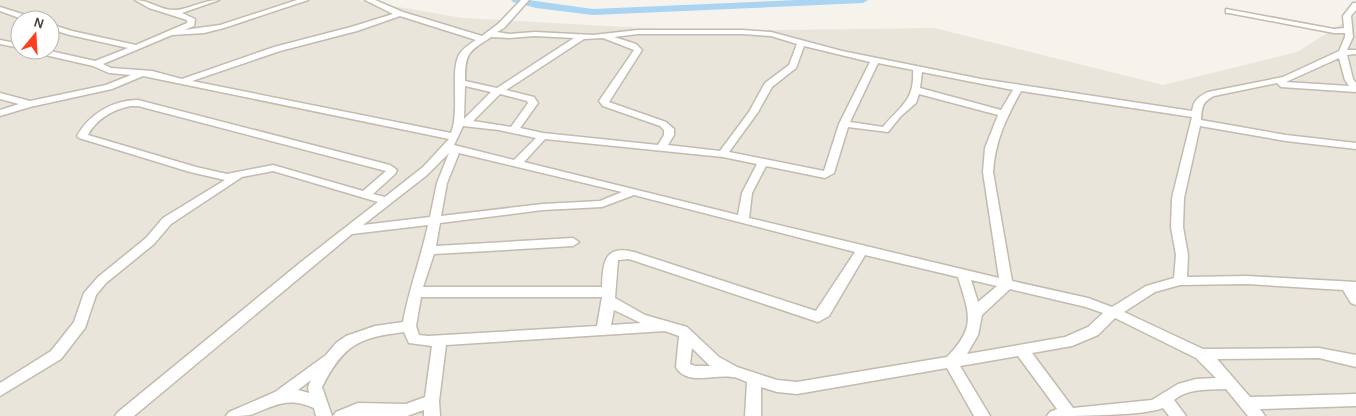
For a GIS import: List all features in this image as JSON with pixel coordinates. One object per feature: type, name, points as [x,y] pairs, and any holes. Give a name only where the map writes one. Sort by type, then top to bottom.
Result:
[{"type":"street","points":[[96,64],[191,24],[192,21],[184,16],[161,10],[139,0]]},
{"type":"street","points":[[174,13],[215,0]]},
{"type":"street","points":[[171,33],[183,34],[208,29],[304,0]]},
{"type":"street","points":[[369,0],[400,14],[487,37],[535,34],[602,36],[638,32],[742,32],[771,34],[841,53],[1018,88],[1196,119],[1286,138],[1356,146]]},
{"type":"street","points":[[462,124],[460,82],[462,57],[467,50],[487,37],[521,4]]},
{"type":"street","points":[[1356,4],[1347,16],[1349,37],[1342,54],[1349,80],[1356,89]]},
{"type":"street","points":[[1229,11],[1334,31],[1347,30]]},
{"type":"street","points":[[181,82],[276,49],[354,29],[400,14]]},
{"type":"street","points":[[60,30],[135,47]]},
{"type":"street","points":[[582,36],[500,91],[462,124],[452,145],[433,222],[429,250],[415,292],[409,326],[414,339],[420,341],[440,341],[603,329],[678,328],[714,361],[732,371],[777,386],[797,388],[1067,342],[1093,330],[1113,312],[1151,289],[1180,281],[1247,280],[1352,285],[1356,300]]},
{"type":"street","points":[[602,36],[633,46],[638,50],[604,101],[606,104],[663,124],[669,129],[669,135],[662,147]]},
{"type":"street","points":[[723,154],[753,112],[768,85],[793,66],[802,42]]},
{"type":"street","points":[[1180,281],[1182,255],[1177,227],[1178,198],[1198,104],[1201,99],[1299,75],[1342,54],[1356,52]]},
{"type":"street","points":[[60,56],[96,64],[114,71],[142,72],[452,145],[516,164],[742,221],[1006,285],[1063,296],[1113,312],[1201,354],[1214,365],[1257,416]]},
{"type":"street","points":[[462,124],[514,130],[543,136],[723,154],[762,164],[825,175],[829,173],[844,124],[875,60]]},
{"type":"street","points":[[844,124],[885,130],[898,114],[910,105],[916,90],[917,68]]},
{"type":"street","points":[[0,113],[30,104],[120,84],[142,72]]},
{"type":"street","points":[[460,82],[530,99],[533,103],[514,130]]},
{"type":"street","points":[[1271,83],[1356,89]]},
{"type":"street","points":[[1006,285],[988,172],[988,153],[994,132],[1018,88]]},
{"type":"street","points":[[916,90],[1005,114]]},
{"type":"street","points":[[0,96],[30,104]]},
{"type":"street","points":[[364,195],[390,174],[392,170],[138,103],[128,102],[114,108],[90,123],[82,136],[194,170],[227,177],[273,168],[364,195],[386,201]]},
{"type":"street","points":[[516,164],[543,136]]},
{"type":"street","points":[[123,416],[305,265],[423,173],[452,145]]},
{"type":"street","points":[[742,221],[747,193],[762,164]]},
{"type":"street","points":[[0,390],[56,355],[80,324],[90,293],[102,280],[150,241],[167,222],[239,176]]},
{"type":"street","points":[[348,231],[433,222],[543,206],[602,204],[633,192]]},
{"type":"street","points":[[429,250],[573,242]]},
{"type":"street","points":[[603,329],[612,258],[617,254],[623,254],[818,317],[824,313],[863,249]]},
{"type":"street","points":[[951,362],[974,334],[975,313],[963,274]]},
{"type":"street","points":[[975,313],[1006,285]]},
{"type":"street","points":[[415,292],[608,296],[640,318],[669,327]]},
{"type":"street","points":[[323,410],[315,387],[340,345],[366,332],[409,326]]},
{"type":"street","points":[[686,334],[683,367],[693,372],[732,371]]},
{"type":"street","points":[[341,416],[350,411],[368,407],[395,410],[432,409],[440,341]]},
{"type":"street","points":[[1022,350],[1062,415],[1154,406],[1166,400],[1176,391],[1197,384],[1229,382]]},
{"type":"street","points":[[1201,354],[1319,353],[1350,359],[1356,370]]},
{"type":"street","points":[[234,416],[281,395],[333,355]]},
{"type":"street","points":[[951,362],[982,416]]},
{"type":"street","points":[[753,416],[754,378]]},
{"type":"street","points":[[281,395],[303,398],[323,410]]},
{"type":"street","points":[[1166,400],[1178,416]]},
{"type":"street","points":[[1246,403],[1356,400]]},
{"type":"shaded area","points":[[0,0],[357,0],[463,18],[696,31],[934,28],[1163,85],[1297,52],[1356,15],[1356,416],[0,416]]},
{"type":"waterway","points":[[516,0],[536,5],[593,12],[863,0]]}]
